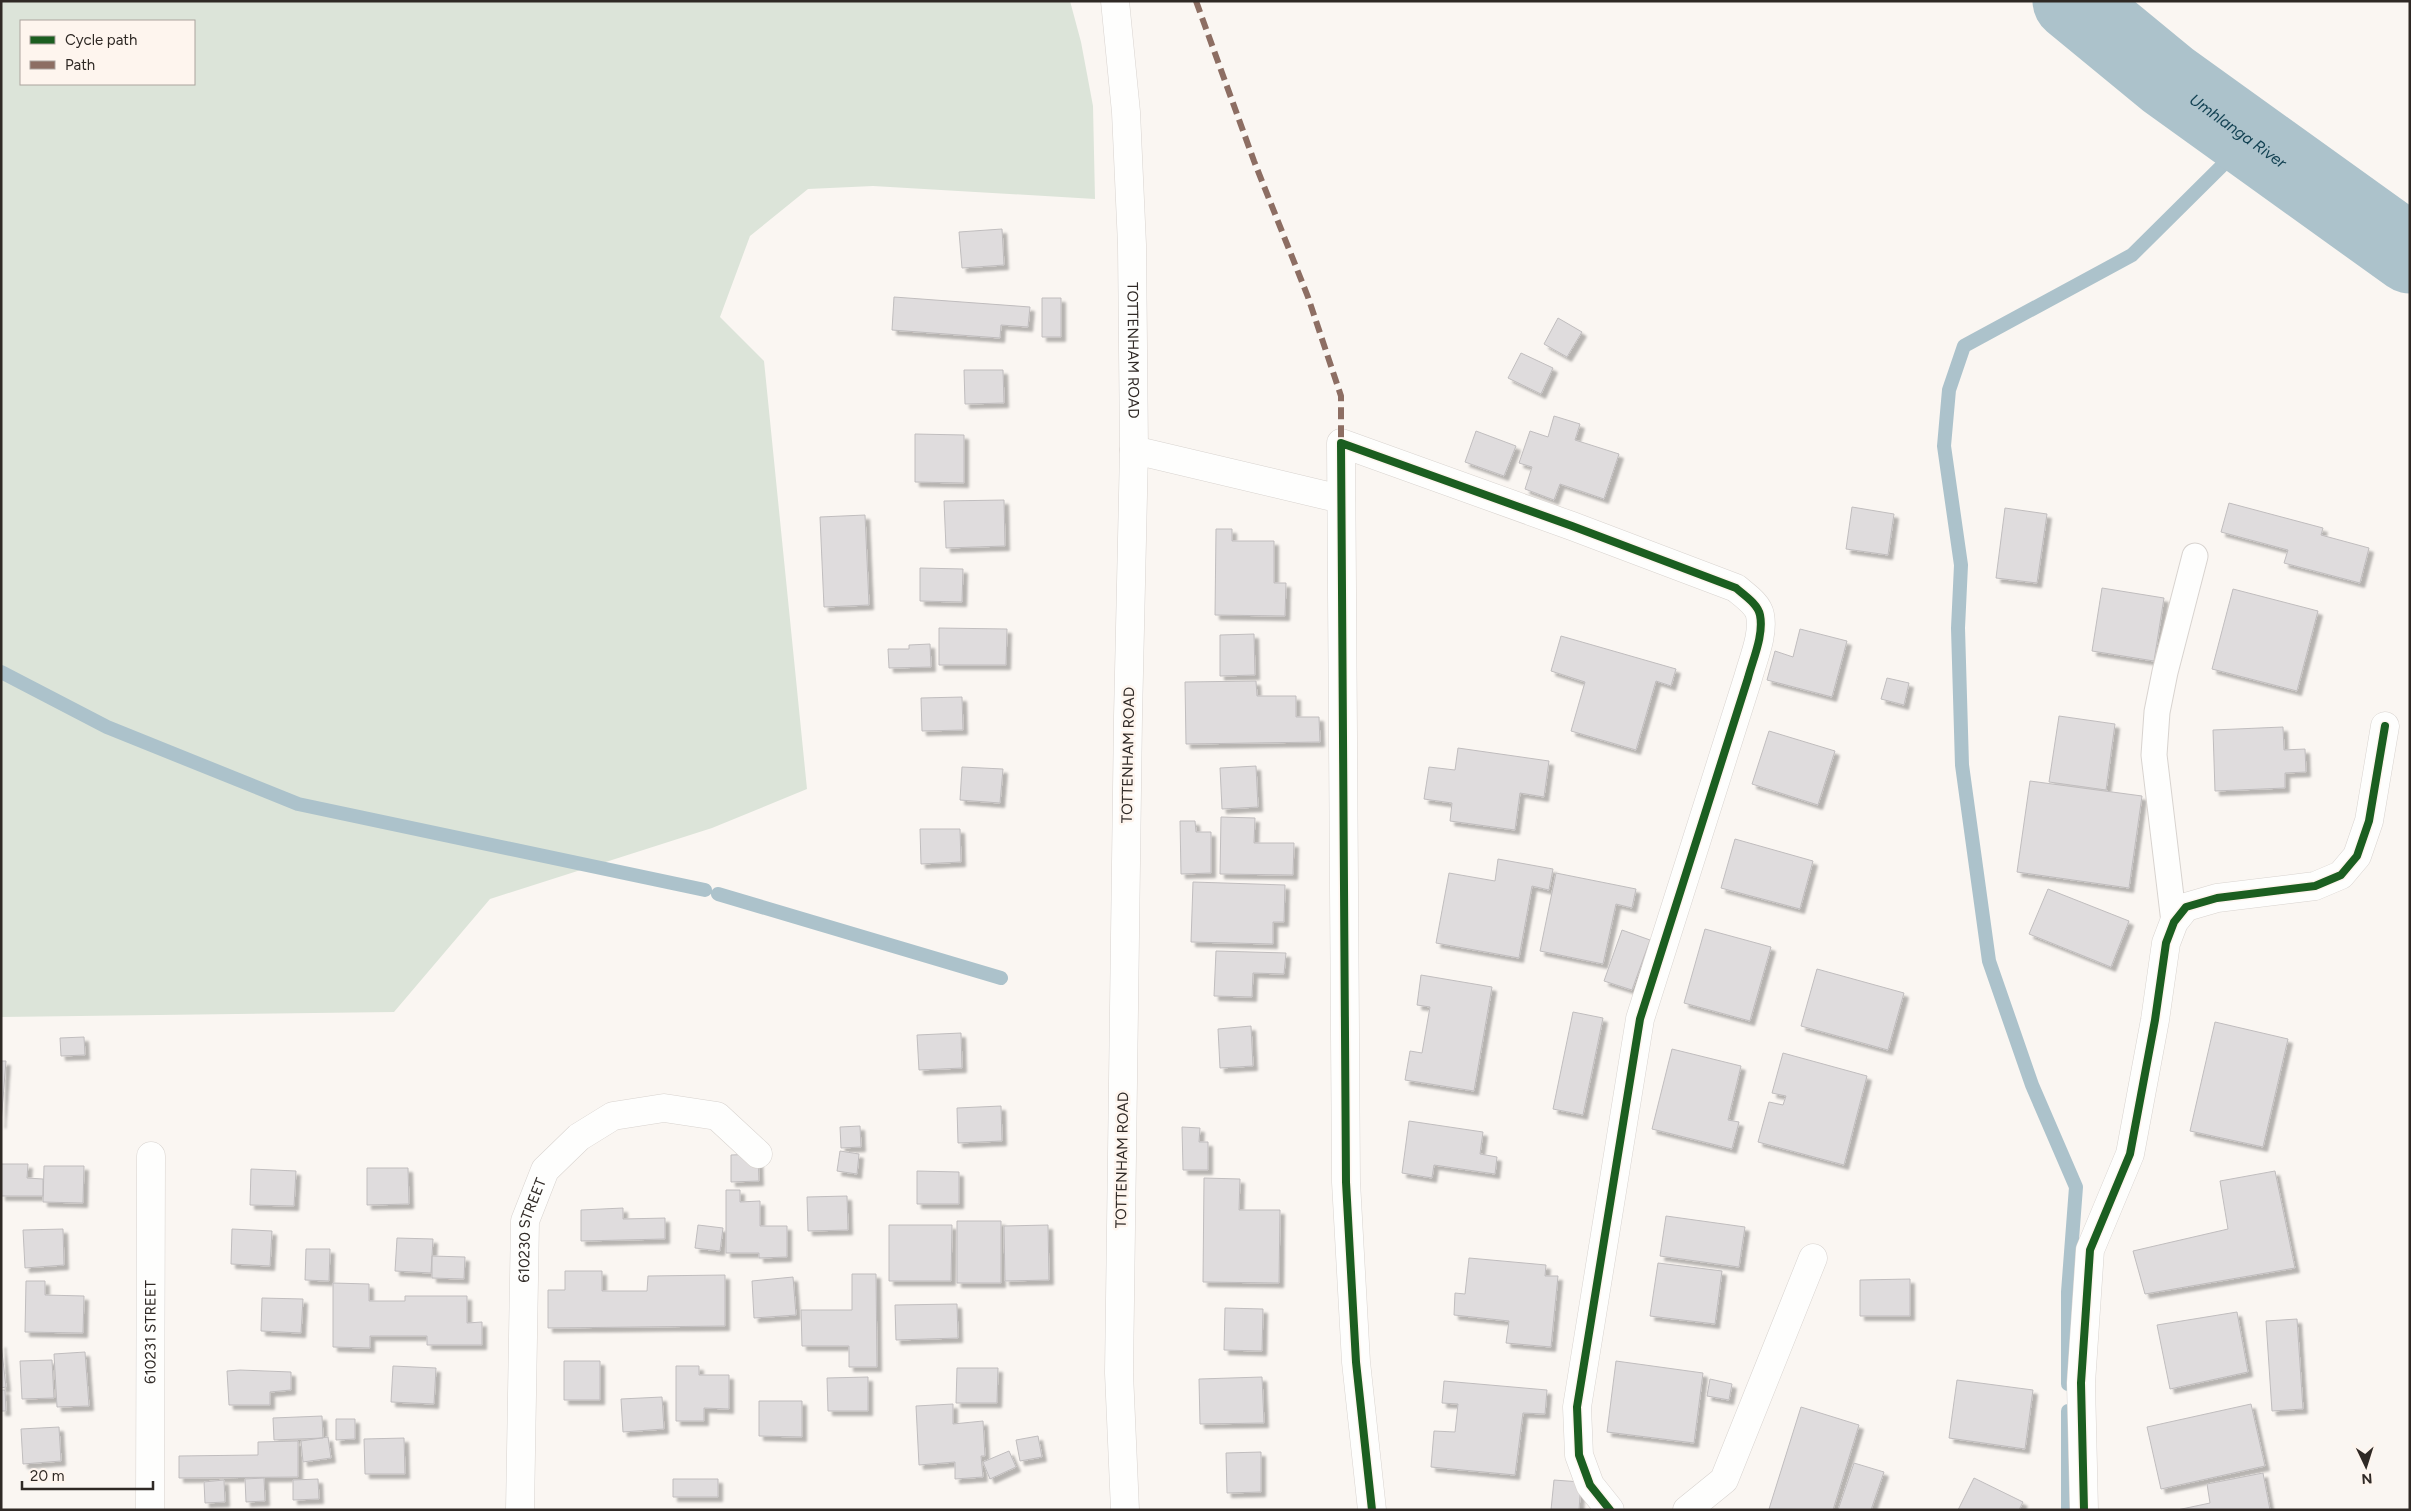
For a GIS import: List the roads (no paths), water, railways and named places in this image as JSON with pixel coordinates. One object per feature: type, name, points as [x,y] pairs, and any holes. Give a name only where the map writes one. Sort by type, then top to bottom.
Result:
[{"type":"street","name":"TOTTENHAM ROAD","points":[[1115,1],[1126,112],[1132,255],[1134,450],[1128,717],[1119,1373],[1125,1510]]},
{"type":"street","points":[[1372,1510],[1356,1362],[1346,1182],[1341,442],[1736,588],[1751,600],[1760,614],[1760,632],[1748,678],[1640,1019],[1577,1407],[1579,1455],[1590,1485],[1610,1510]]},
{"type":"street","points":[[1134,450],[1341,499]]},
{"type":"street","points":[[2084,1510],[2081,1383],[2090,1250],[2130,1154],[2155,1020],[2166,943],[2174,922],[2186,907],[2217,898],[2315,886],[2341,875],[2357,856],[2369,821],[2385,726]]},
{"type":"street","name":"610230 STREET","points":[[520,1510],[525,1221],[545,1170],[579,1137],[613,1116],[664,1108],[717,1116],[758,1154]]},
{"type":"street","name":"610231 STREET","points":[[150,1510],[151,1156]]},
{"type":"street","points":[[1687,1510],[1724,1480],[1813,1258]]},
{"type":"lane","points":[[2174,922],[2154,755],[2156,721],[2165,672],[2195,556]]},
{"type":"waterway","name":"Umhlanga River","points":[[2072,1],[2168,80],[2410,254]]},
{"type":"waterway","points":[[2068,1384],[2068,1292],[2076,1187],[2032,1085],[1989,961],[1962,765],[1958,628],[1961,565],[1944,446],[1949,390],[1964,346],[2132,255],[2250,138]]},
{"type":"waterway","points":[[1,672],[107,727],[298,804],[705,890]]},
{"type":"waterway","points":[[718,894],[1001,978]]},
{"type":"waterway","points":[[2068,1411],[2068,1510]]}]
